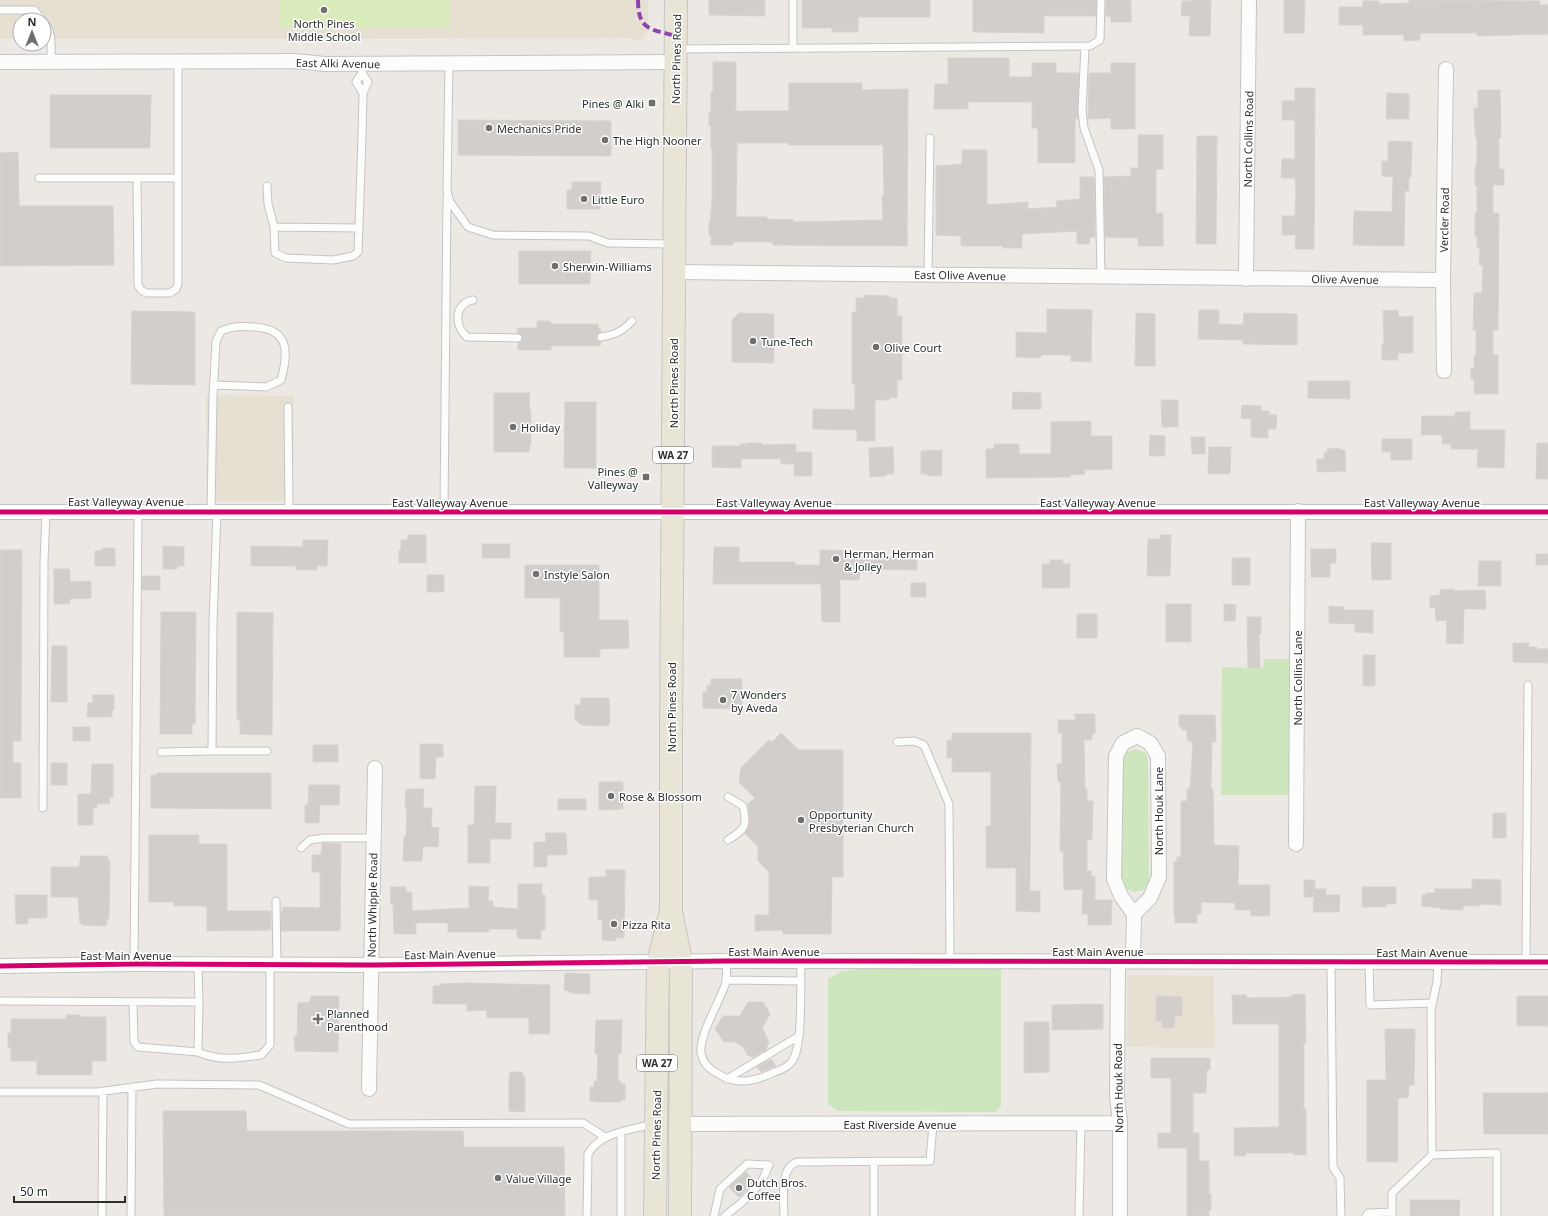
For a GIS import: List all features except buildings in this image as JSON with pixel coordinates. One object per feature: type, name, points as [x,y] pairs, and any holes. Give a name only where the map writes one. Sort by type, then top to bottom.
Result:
[{"type":"main road","name":"North Pines Road","points":[[676,0],[671,911],[681,961],[680,1216]]},
{"type":"main road","name":"North Pines Road","points":[[656,1216],[658,962],[671,911]]},
{"type":"street","name":"North Collins Road","points":[[1246,278],[1249,0]]},
{"type":"street","name":"East Alki Avenue","points":[[0,62],[294,61],[362,68],[449,63],[675,56]]},
{"type":"street","name":"Vercler Road","points":[[1444,371],[1443,280],[1446,69]]},
{"type":"street","name":"East Olive Avenue","points":[[674,272],[1246,278]]},
{"type":"street","name":"Olive Avenue","points":[[1246,278],[1443,280]]},
{"type":"street","name":"North Collins Lane","points":[[1296,844],[1298,511]]},
{"type":"street","name":"East Valleyway Avenue","points":[[0,512],[1548,512]]},
{"type":"street","name":"North Houk Lane","points":[[1137,736],[1150,743],[1158,756],[1158,877],[1150,898],[1134,914],[1120,896],[1114,879],[1116,756],[1123,743],[1137,736]]},
{"type":"street","name":"North Whipple Road","points":[[369,1090],[375,768]]},
{"type":"street","points":[[1133,961],[1134,914]]},
{"type":"street","name":"East Main Avenue","points":[[0,966],[134,964],[371,965],[681,961],[1548,962]]},
{"type":"street","name":"North Houk Road","points":[[1118,961],[1117,1096],[1120,1123],[1120,1216]]},
{"type":"street","name":"East Riverside Avenue","points":[[680,1124],[1120,1123]]},
{"type":"lane","points":[[792,0],[793,48]]},
{"type":"lane","points":[[675,56],[793,48],[1090,46],[1100,40],[1101,0]]},
{"type":"lane","points":[[0,10],[34,10],[36,12]]},
{"type":"lane","points":[[1085,46],[1082,111],[1084,128],[1099,170],[1101,277]]},
{"type":"lane","points":[[51,52],[51,62]]},
{"type":"lane","points":[[137,178],[138,285],[141,290],[146,293],[170,293],[176,289],[178,284],[178,62]]},
{"type":"lane","points":[[444,512],[449,63]]},
{"type":"lane","points":[[267,186],[268,204],[274,227],[275,253],[286,258],[333,260],[353,256],[358,252],[363,93],[356,82],[362,68]]},
{"type":"lane","points":[[928,275],[930,138]]},
{"type":"lane","points":[[39,178],[178,178]]},
{"type":"lane","points":[[447,191],[450,202],[468,228],[493,235],[589,236],[608,243],[674,244]]},
{"type":"lane","points":[[274,227],[359,228]]},
{"type":"lane","points":[[473,300],[466,301],[461,306],[458,325],[461,332],[467,337],[518,338]]},
{"type":"lane","points":[[601,337],[616,334],[625,329],[632,321]]},
{"type":"lane","points":[[212,751],[214,385],[216,342],[221,331],[233,326],[266,328],[279,334],[284,346],[285,364],[281,380],[266,387],[214,385]]},
{"type":"lane","points":[[288,407],[289,512]]},
{"type":"lane","points":[[134,964],[138,511]]},
{"type":"lane","points":[[43,808],[44,563],[46,512]]},
{"type":"lane","points":[[1526,962],[1528,685]]},
{"type":"lane","points":[[897,742],[914,740],[924,745],[949,804],[950,961]]},
{"type":"lane","points":[[161,752],[267,751]]},
{"type":"lane","points":[[728,796],[743,806],[746,821],[741,832],[728,840]]},
{"type":"lane","points":[[301,848],[310,840],[324,838],[373,838]]},
{"type":"lane","points":[[133,1002],[134,1042],[138,1047],[198,1052],[210,1057],[221,1059],[261,1055],[270,1045],[276,901]]},
{"type":"lane","points":[[726,961],[726,980],[703,1039],[701,1051],[703,1061],[709,1069],[727,1079],[748,1081],[788,1067],[794,1059],[798,1036],[801,961]]},
{"type":"lane","points":[[1331,961],[1333,1167],[1340,1178],[1341,1216]]},
{"type":"lane","points":[[1370,962],[1370,1005],[1432,1004]]},
{"type":"lane","points":[[1432,1155],[1431,1018],[1432,1004],[1437,982],[1438,962]]},
{"type":"lane","points":[[198,964],[198,1052]]},
{"type":"lane","points":[[726,980],[800,981]]},
{"type":"lane","points":[[0,1001],[199,1002]]},
{"type":"lane","points":[[727,1079],[798,1036]]},
{"type":"lane","points":[[0,1092],[103,1091],[157,1084],[259,1085],[349,1124],[582,1123],[605,1137]]},
{"type":"lane","points":[[131,1216],[132,1087]]},
{"type":"lane","points":[[102,1216],[103,1091]]},
{"type":"lane","points":[[587,1216],[588,1154],[591,1149],[605,1137],[656,1123]]},
{"type":"lane","points":[[784,1216],[785,1174],[791,1164],[796,1162],[874,1163],[930,1161],[933,1124]]},
{"type":"lane","points":[[1079,1216],[1081,1124]]},
{"type":"lane","points":[[621,1133],[621,1216]]},
{"type":"lane","points":[[1366,1216],[1368,1213],[1392,1214],[1392,1193],[1432,1155],[1497,1153],[1497,1216]]},
{"type":"lane","points":[[874,1163],[874,1216]]},
{"type":"lane","points":[[714,1216],[720,1189],[747,1164],[769,1165],[761,1183],[741,1203],[725,1216]]},
{"type":"shaded area","name":"North Pines Middle School","points":[[0,0],[648,0],[648,30],[643,39],[638,40],[626,38],[52,39],[52,12],[12,12],[12,39],[0,39]]},
{"type":"shaded area","points":[[206,395],[294,396],[293,501],[207,501]]},
{"type":"shaded area","points":[[1130,975],[1214,976],[1215,1048],[1127,1047],[1127,978]]},
{"type":"green space","points":[[279,0],[449,0],[449,28],[279,28]]},
{"type":"green space","points":[[1264,659],[1289,659],[1289,795],[1221,795],[1222,667],[1263,668]]},
{"type":"green space","points":[[1136,749],[1146,753],[1148,761],[1149,881],[1144,890],[1135,892],[1126,889],[1122,878],[1123,761],[1127,752]]},
{"type":"green space","points":[[1001,965],[1001,1106],[996,1112],[838,1111],[828,1104],[828,979],[840,972],[871,967]]},
{"type":"marked path","points":[[638,0],[640,18],[643,23],[653,30],[676,36]]},
{"type":"cycle path","points":[[0,512],[1548,512]]},
{"type":"cycle path","points":[[0,966],[134,964],[371,965],[726,961],[1548,962]]},
{"type":"place","name":"North Pines Middle School","points":[[324,10]]},
{"type":"place","name":"Pines @ Alki","points":[[652,103]]},
{"type":"place","name":"Mechanics Pride","points":[[489,128]]},
{"type":"place","name":"The High Nooner","points":[[605,140]]},
{"type":"place","name":"Little Euro","points":[[584,199]]},
{"type":"place","name":"Sherwin-Williams","points":[[555,266]]},
{"type":"place","name":"Tune-Tech","points":[[753,341]]},
{"type":"place","name":"Olive Court","points":[[876,347]]},
{"type":"place","name":"Holiday","points":[[513,427]]},
{"type":"place","name":"Pines @ Valleyway","points":[[646,477]]},
{"type":"place","name":"Herman, Herman & Jolley","points":[[836,559]]},
{"type":"place","name":"Instyle Salon","points":[[536,574]]},
{"type":"place","name":"7 Wonders by Aveda","points":[[723,700]]},
{"type":"place","name":"Rose & Blossom","points":[[611,796]]},
{"type":"place","name":"Opportunity Presbyterian Church","points":[[801,820]]},
{"type":"place","name":"Pizza Rita","points":[[614,924]]},
{"type":"place","name":"Planned Parenthood","points":[[318,1019]]},
{"type":"place","name":"Value Village","points":[[498,1178]]},
{"type":"place","name":"Dutch Bros. Coffee","points":[[739,1188]]}]
